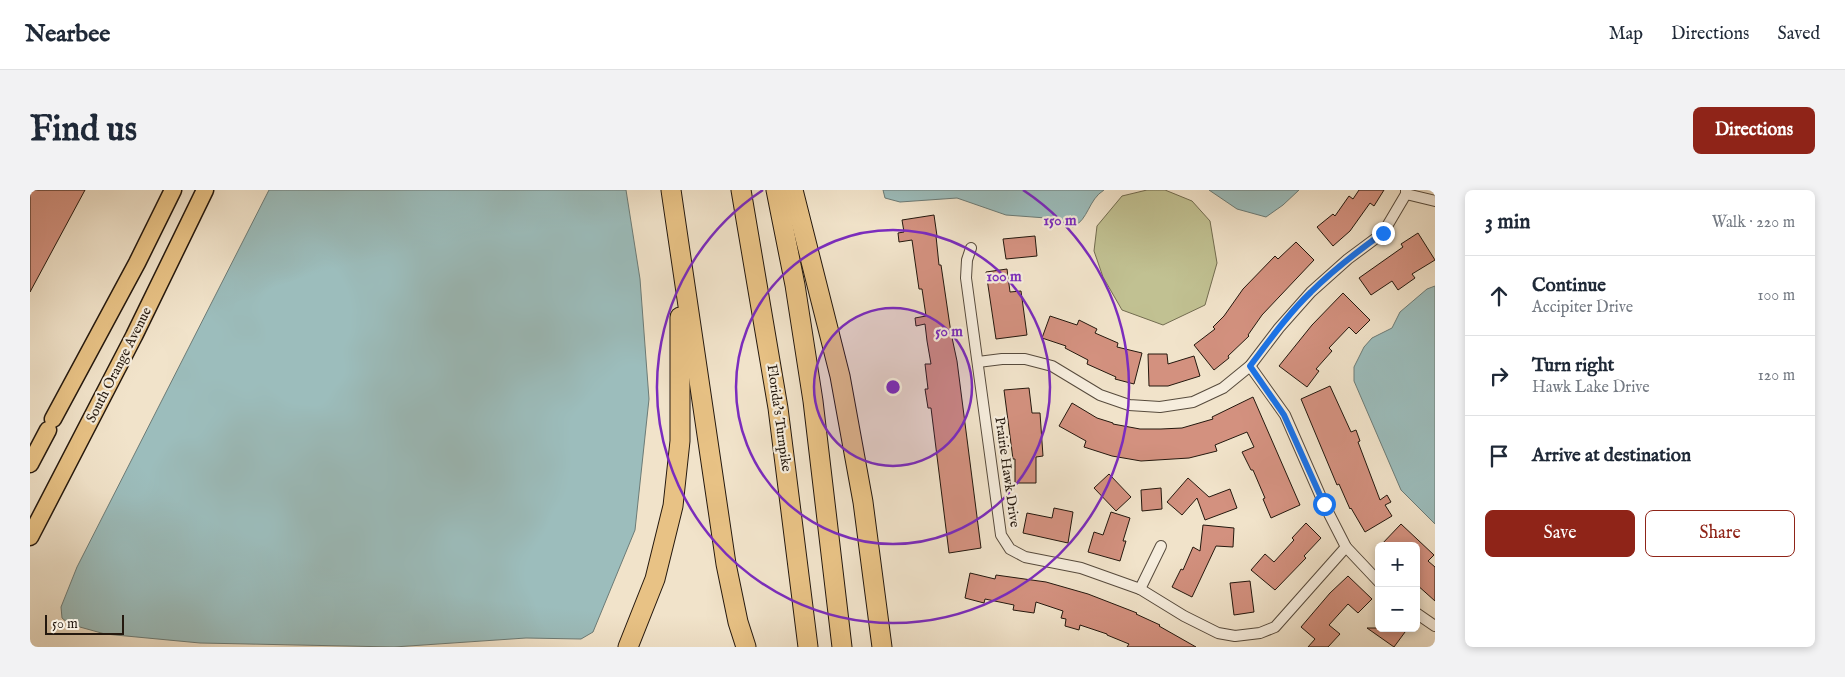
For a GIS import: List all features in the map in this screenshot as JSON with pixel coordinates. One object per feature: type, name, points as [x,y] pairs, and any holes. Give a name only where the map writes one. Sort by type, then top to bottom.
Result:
[{"type":"highway","name":"Florida's Turnpike","points":[[741,190],[778,408],[808,647]]},
{"type":"highway","points":[[776,190],[795,285],[813,401],[842,647]]},
{"type":"highway","points":[[793,190],[840,376],[863,502],[882,647]]},
{"type":"highway","points":[[672,195],[726,564],[738,622],[746,647]]},
{"type":"highway","points":[[628,647],[655,579],[673,506],[680,441],[680,278],[672,195]]},
{"type":"highway","points":[[877,602],[886,647]]},
{"type":"main road","points":[[30,464],[137,263],[173,190]]},
{"type":"main road","name":"South Orange Avenue","points":[[30,537],[143,318],[205,190]]},
{"type":"street","points":[[978,362],[1025,358],[1052,366],[1100,395],[1129,405],[1160,407],[1193,402],[1223,388],[1250,366],[1279,328],[1311,292],[1348,259],[1383,233],[1406,192],[1435,201]]},
{"type":"street","name":"Prairie Hawk Drive","points":[[971,248],[967,260],[966,278],[1001,535],[1010,549],[1025,557],[1081,568],[1140,590],[1184,616],[1218,632],[1235,636],[1260,633],[1275,627],[1346,547]]},
{"type":"street","points":[[1250,366],[1284,415],[1324,504],[1346,547],[1375,578]]},
{"type":"street","points":[[1140,590],[1161,546]]},
{"type":"street","points":[[1420,616],[1435,626]]},
{"type":"green space","points":[[1147,190],[1165,190],[1192,201],[1210,221],[1217,263],[1205,305],[1163,325],[1122,310],[1103,277],[1094,251],[1097,226],[1122,196]]},
{"type":"water","points":[[269,190],[626,190],[640,279],[649,399],[635,530],[593,632],[581,639],[526,638],[394,647],[200,643],[105,634],[69,624],[62,618],[61,607],[77,567]]},
{"type":"water","points":[[883,190],[1104,190],[1095,199],[1078,224],[1073,227],[1046,218],[1006,215],[957,198],[900,202],[885,198]]},
{"type":"water","points":[[1209,190],[1299,190],[1266,217],[1237,209]]},
{"type":"water","points":[[1435,286],[1435,524],[1401,490],[1354,381],[1354,367],[1364,347],[1372,338],[1392,328],[1400,312],[1427,289]]},
{"type":"building","points":[[30,190],[85,190],[30,292]]},
{"type":"building","points":[[1359,190],[1384,190],[1374,206],[1370,203],[1350,231],[1333,246],[1317,227],[1333,214],[1335,216],[1349,196],[1353,199]]},
{"type":"building","points":[[934,215],[939,265],[941,265],[957,361],[981,548],[949,553],[931,408],[928,408],[925,389],[928,389],[925,364],[931,364],[925,324],[916,326],[915,318],[926,316],[922,289],[919,289],[912,240],[899,242],[898,233],[904,232],[902,220]]},
{"type":"building","points":[[1418,233],[1435,260],[1412,274],[1415,278],[1398,290],[1392,281],[1371,295],[1359,278],[1403,247],[1401,244]]},
{"type":"building","points":[[1035,236],[1037,256],[1006,259],[1003,239]]},
{"type":"building","points":[[1296,242],[1314,260],[1262,315],[1249,336],[1228,356],[1229,358],[1214,370],[1194,345],[1215,329],[1213,327],[1224,316],[1243,289],[1275,256],[1278,259]]},
{"type":"building","points":[[1007,269],[1010,292],[1021,291],[1027,335],[996,339],[986,272]]},
{"type":"building","points":[[1343,293],[1370,320],[1356,334],[1349,327],[1329,348],[1332,351],[1316,369],[1319,371],[1307,387],[1279,366],[1312,325]]},
{"type":"building","points":[[1050,316],[1077,325],[1079,320],[1097,329],[1095,333],[1118,343],[1117,347],[1142,353],[1134,384],[1115,379],[1116,377],[1087,364],[1088,360],[1065,348],[1066,346],[1042,338]]},
{"type":"building","points":[[1148,354],[1167,354],[1168,364],[1194,356],[1200,376],[1168,386],[1149,386]]},
{"type":"building","points":[[1330,386],[1351,432],[1356,430],[1360,441],[1358,442],[1380,500],[1387,495],[1391,502],[1385,505],[1392,516],[1365,532],[1350,509],[1339,484],[1337,485],[1301,399]]},
{"type":"building","points":[[1029,388],[1032,413],[1040,413],[1043,456],[1036,457],[1036,483],[1015,483],[1015,459],[1013,459],[1004,390]]},
{"type":"building","points":[[1253,397],[1300,505],[1271,518],[1253,470],[1251,470],[1242,452],[1254,447],[1247,432],[1215,445],[1217,451],[1189,458],[1141,461],[1112,456],[1084,447],[1086,441],[1059,426],[1072,403],[1097,418],[1113,424],[1140,429],[1161,429],[1182,428],[1213,419],[1212,417]]},
{"type":"building","points":[[1109,474],[1131,497],[1116,511],[1094,488]]},
{"type":"building","points":[[1188,478],[1209,497],[1230,489],[1237,508],[1205,520],[1197,498],[1182,515],[1167,502]]},
{"type":"building","points":[[1161,488],[1162,509],[1142,511],[1141,490]]},
{"type":"building","points":[[1054,508],[1073,512],[1068,543],[1023,533],[1027,513],[1052,518]]},
{"type":"building","points":[[1111,512],[1130,518],[1123,541],[1126,541],[1120,561],[1088,552],[1094,532],[1103,535]]},
{"type":"building","points":[[1306,523],[1321,538],[1304,556],[1306,558],[1275,590],[1251,570],[1265,554],[1274,562],[1294,540],[1292,538]]},
{"type":"building","points":[[1401,524],[1434,555],[1428,561],[1435,567],[1435,601],[1420,588],[1420,542],[1384,542]]},
{"type":"building","points":[[1203,525],[1234,528],[1233,547],[1216,546],[1192,597],[1172,587],[1181,569],[1183,570],[1193,547],[1200,551]]},
{"type":"building","points":[[970,573],[995,579],[996,575],[1046,582],[1088,594],[1137,613],[1196,647],[1127,647],[1129,644],[1107,634],[1080,625],[1079,630],[1065,626],[1066,619],[1061,618],[1063,611],[1036,602],[1034,613],[1013,610],[1014,605],[985,599],[984,603],[965,598]]},
{"type":"building","points":[[1348,576],[1372,599],[1358,613],[1348,604],[1329,625],[1340,634],[1328,647],[1308,647],[1315,639],[1301,627],[1330,593]]},
{"type":"building","points":[[1250,581],[1254,612],[1234,615],[1230,583]]},
{"type":"building","points":[[1367,628],[1375,628],[1375,632],[1405,632],[1394,647]]},
{"type":"route","points":[[1324,504],[1284,415],[1250,366],[1279,328],[1311,292],[1348,259],[1383,233]]}]
